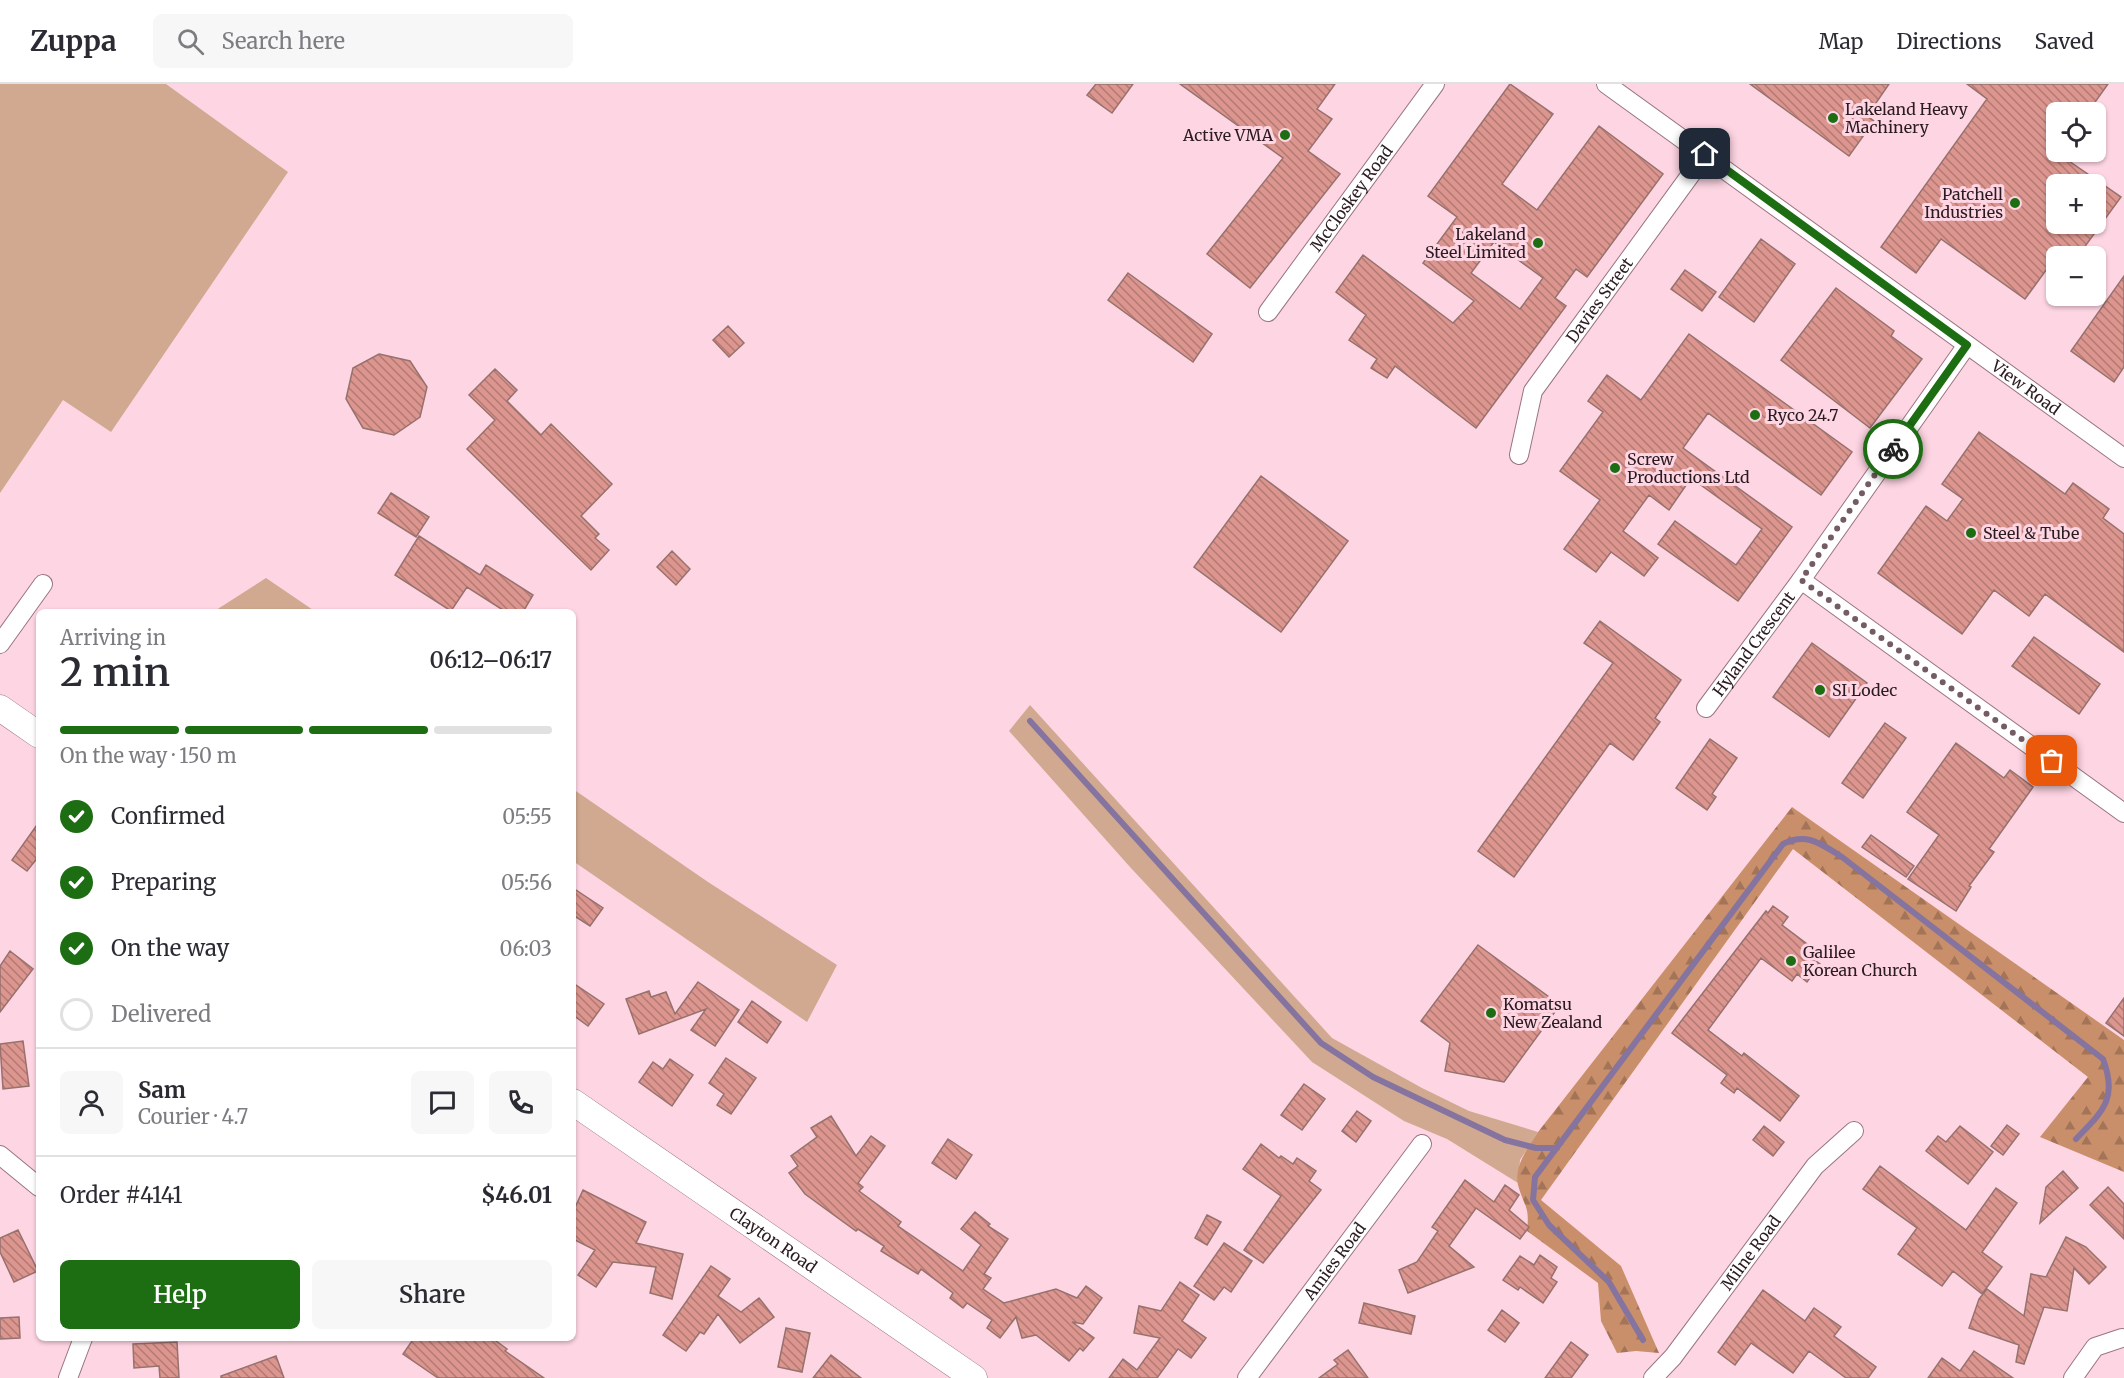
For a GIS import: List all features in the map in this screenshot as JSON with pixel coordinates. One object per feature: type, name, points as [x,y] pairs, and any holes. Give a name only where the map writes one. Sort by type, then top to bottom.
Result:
[{"type":"main road","points":[[0,708],[36,733]]},
{"type":"main road","name":"Clayton Road","points":[[576,1104],[974,1378]]},
{"type":"street","name":"McCloskey Road","points":[[1268,312],[1435,84]]},
{"type":"street","name":"View Road","points":[[1606,84],[2124,458]]},
{"type":"street","name":"Davies Street","points":[[1519,455],[1533,391],[1705,154]]},
{"type":"street","name":"Hyland Crescent","points":[[1706,708],[1801,580],[1967,345]]},
{"type":"street","name":"Hyland Crescent","points":[[1801,580],[2124,813]]},
{"type":"street","points":[[0,644],[43,584]]},
{"type":"street","name":"Milne Road","points":[[1653,1378],[1673,1357],[1815,1166],[1854,1131]]},
{"type":"street","name":"Amies Road","points":[[1247,1378],[1422,1144]]},
{"type":"street","points":[[0,1155],[36,1185]]},
{"type":"street","points":[[2073,1378],[2095,1347],[2122,1338]]},
{"type":"street","points":[[68,1378],[82,1341]]},
{"type":"shaded area","points":[[0,84],[166,84],[288,172],[111,432],[63,400],[0,493]]},
{"type":"shaded area","points":[[266,578],[312,609],[218,609]]},
{"type":"shaded area","points":[[1030,705],[1332,1038],[1422,1088],[1469,1111],[1538,1132],[1520,1160],[1518,1183],[1447,1139],[1404,1121],[1312,1062],[1130,867],[1009,731]]},
{"type":"shaded area","points":[[576,791],[708,882],[837,965],[807,1022],[576,863]]},
{"type":"green space","points":[[1792,807],[2124,1040],[2124,1172],[2040,1137],[2088,1077],[1793,849],[1541,1200],[1621,1266],[1659,1353],[1636,1351],[1617,1353],[1601,1321],[1598,1283],[1527,1231],[1527,1211],[1517,1178],[1520,1164],[1538,1132]]},
{"type":"building","points":[[1096,84],[1133,84],[1112,113],[1087,95]]},
{"type":"building","points":[[1180,84],[1335,84],[1317,109],[1332,119],[1308,151],[1340,174],[1250,288],[1207,254],[1283,158]]},
{"type":"building","points":[[1510,84],[1553,114],[1502,184],[1537,210],[1599,126],[1663,174],[1587,277],[1576,269],[1555,298],[1566,306],[1476,428],[1395,366],[1387,378],[1371,368],[1377,359],[1349,340],[1366,315],[1336,292],[1363,255],[1453,323],[1474,301],[1423,263],[1457,217],[1428,196]],"holes":[[[1494,242],[1543,278],[1520,309],[1471,273]]]},
{"type":"building","name":"Lakeland Heavy Machinery","points":[[1750,84],[1889,84],[1867,116],[1874,121],[1849,156]]},
{"type":"building","points":[[1967,84],[2108,84],[2095,102],[2046,102],[2046,162],[2070,162],[2088,174],[2046,174],[2046,234],[2094,234],[2085,246],[2046,246],[2046,270],[2025,299],[1941,239],[1916,273],[1881,247],[1987,99]]},
{"type":"building","points":[[2106,187],[2121,197],[2106,218]]},
{"type":"building","points":[[1761,239],[1795,264],[1754,322],[1719,297]]},
{"type":"building","points":[[1685,270],[1716,292],[1702,311],[1671,289]]},
{"type":"building","points":[[1128,273],[1212,334],[1193,362],[1108,300]]},
{"type":"building","points":[[2124,276],[2124,367],[2114,382],[2071,351],[2103,306],[2106,306],[2106,301]]},
{"type":"building","points":[[1836,288],[1894,331],[1891,336],[1922,359],[1870,428],[1781,360]]},
{"type":"building","points":[[728,326],[744,343],[729,357],[713,340]]},
{"type":"building","points":[[1689,334],[1852,452],[1821,495],[1708,413],[1683,448],[1792,527],[1738,601],[1658,544],[1675,521],[1736,565],[1762,529],[1691,478],[1669,510],[1649,495],[1623,531],[1658,558],[1644,576],[1611,552],[1596,572],[1564,549],[1600,500],[1560,471],[1603,412],[1588,401],[1607,375],[1641,400]]},
{"type":"building","points":[[379,354],[410,361],[427,387],[420,417],[394,435],[363,428],[346,399],[353,368]]},
{"type":"building","points":[[495,369],[517,390],[507,401],[541,435],[551,424],[612,484],[581,516],[599,534],[595,538],[609,550],[591,570],[467,449],[495,420],[469,395]]},
{"type":"building","points":[[1979,432],[2065,494],[2073,483],[2109,509],[2103,518],[2124,534],[2124,652],[2045,594],[2029,616],[1994,590],[1962,634],[1878,573],[1926,506],[1947,521],[1963,499],[1942,484]]},
{"type":"building","points":[[1261,476],[1348,541],[1281,632],[1194,567]]},
{"type":"building","points":[[391,493],[429,517],[416,537],[378,513]]},
{"type":"building","points":[[419,536],[480,575],[486,565],[533,595],[525,609],[501,609],[467,587],[452,609],[448,609],[395,575]]},
{"type":"building","points":[[672,551],[690,569],[676,585],[657,567]]},
{"type":"building","points":[[1600,621],[1681,680],[1655,718],[1660,722],[1633,760],[1610,743],[1514,877],[1478,851],[1613,663],[1584,643]]},
{"type":"building","points":[[2034,637],[2100,684],[2079,714],[2012,666]]},
{"type":"building","name":"SI Lodec","points":[[1812,643],[1867,683],[1829,737],[1773,697]]},
{"type":"building","points":[[1885,723],[1906,738],[1863,798],[1842,783]]},
{"type":"building","points":[[1710,739],[1737,758],[1712,794],[1716,797],[1707,810],[1676,788]]},
{"type":"building","points":[[1956,743],[2004,778],[2010,770],[2033,787],[1989,849],[1994,852],[1969,886],[1971,887],[1956,911],[1908,879],[1939,835],[1907,812]]},
{"type":"building","points":[[36,826],[36,860],[27,871],[12,860]]},
{"type":"building","points":[[1871,835],[1914,866],[1906,877],[1862,847]]},
{"type":"building","points":[[576,890],[603,908],[590,926],[576,917]]},
{"type":"building","points":[[1773,906],[1788,917],[1782,925],[1815,950],[1810,957],[1820,964],[1807,982],[1797,974],[1792,981],[1761,958],[1708,1030],[1742,1056],[1744,1053],[1799,1096],[1780,1121],[1737,1088],[1734,1093],[1721,1083],[1727,1075],[1672,1033],[1766,911],[1768,913]]},
{"type":"building","name":"Komatsu New Zealand","points":[[1478,945],[1560,1005],[1504,1082],[1445,1071],[1450,1043],[1421,1021]]},
{"type":"building","points":[[10,951],[33,969],[0,1012],[0,966]]},
{"type":"building","points":[[698,982],[739,1010],[715,1046],[691,1030],[706,1009],[639,1034],[626,999],[649,991],[651,997],[666,992],[675,1014]]},
{"type":"building","points":[[576,985],[604,1004],[588,1026],[576,1017]]},
{"type":"building","points":[[2124,998],[2124,1036],[2106,1023]]},
{"type":"building","points":[[752,1001],[781,1022],[767,1043],[738,1022]]},
{"type":"building","points":[[23,1041],[29,1086],[3,1089],[0,1044]]},
{"type":"building","points":[[726,1058],[756,1078],[731,1114],[717,1105],[724,1094],[709,1083]]},
{"type":"building","points":[[670,1059],[693,1075],[672,1106],[639,1082],[653,1062],[663,1069]]},
{"type":"building","points":[[1304,1084],[1325,1099],[1302,1130],[1281,1115]]},
{"type":"building","points":[[1357,1111],[1371,1121],[1356,1142],[1342,1131]]},
{"type":"building","points":[[831,1116],[856,1156],[871,1136],[885,1146],[858,1183],[863,1187],[859,1191],[901,1222],[898,1226],[963,1271],[981,1245],[961,1229],[975,1212],[990,1224],[988,1226],[1008,1239],[984,1274],[991,1278],[983,1289],[1004,1303],[1056,1289],[1077,1298],[1086,1286],[1102,1298],[1083,1324],[1072,1322],[1094,1338],[1083,1351],[1080,1348],[1069,1361],[1036,1335],[1022,1338],[1016,1317],[1000,1338],[987,1328],[992,1320],[967,1303],[963,1308],[950,1298],[953,1293],[921,1269],[918,1274],[881,1251],[884,1246],[858,1229],[856,1231],[805,1194],[789,1173],[798,1166],[791,1156],[817,1137],[811,1128]]},
{"type":"building","points":[[2007,1125],[2019,1134],[2003,1155],[1991,1146]]},
{"type":"building","points":[[1764,1126],[1784,1142],[1773,1156],[1753,1140]]},
{"type":"building","points":[[1960,1126],[1993,1152],[1968,1184],[1926,1151],[1938,1136],[1946,1142]]},
{"type":"building","points":[[948,1139],[972,1155],[956,1179],[932,1163]]},
{"type":"building","points":[[1261,1144],[1279,1158],[1281,1156],[1293,1164],[1297,1158],[1316,1171],[1309,1181],[1321,1190],[1263,1263],[1244,1250],[1281,1196],[1243,1169]]},
{"type":"building","points":[[1880,1166],[1966,1230],[1996,1188],[2017,1203],[1982,1252],[2002,1267],[1982,1294],[1953,1271],[1942,1286],[1898,1254],[1917,1228],[1863,1189]]},
{"type":"building","points":[[2063,1171],[2078,1188],[2040,1223],[2046,1187]]},
{"type":"building","points":[[1465,1180],[1494,1202],[1505,1185],[1519,1195],[1509,1210],[1529,1227],[1520,1239],[1476,1208],[1449,1246],[1474,1267],[1408,1293],[1399,1270],[1417,1262],[1438,1231],[1432,1227]]},
{"type":"building","points":[[2108,1187],[2124,1204],[2124,1239],[2090,1205]]},
{"type":"building","points":[[583,1190],[646,1222],[636,1243],[683,1254],[672,1299],[650,1293],[656,1267],[613,1262],[596,1287],[578,1275],[595,1250],[576,1240],[576,1205]]},
{"type":"building","points":[[1207,1215],[1221,1222],[1207,1245],[1195,1238]]},
{"type":"building","points":[[18,1230],[36,1267],[36,1272],[14,1282],[0,1252],[0,1238]]},
{"type":"building","points":[[2066,1237],[2086,1247],[2106,1267],[2089,1284],[2074,1268],[2067,1311],[2044,1307],[2024,1364],[2016,1362],[2019,1345],[1969,1328],[1979,1299],[1987,1289],[2024,1316],[2031,1274],[2046,1277]]},
{"type":"building","points":[[1224,1243],[1252,1261],[1231,1292],[1224,1287],[1214,1300],[1194,1286]]},
{"type":"building","points":[[1540,1255],[1557,1267],[1551,1278],[1557,1282],[1543,1303],[1520,1287],[1518,1290],[1503,1280],[1520,1256],[1534,1265]]},
{"type":"building","points":[[711,1266],[730,1279],[718,1296],[741,1312],[759,1298],[774,1317],[740,1343],[718,1314],[704,1334],[700,1332],[686,1351],[663,1335]]},
{"type":"building","points":[[1180,1282],[1199,1295],[1182,1321],[1206,1338],[1191,1358],[1178,1349],[1157,1378],[1109,1378],[1123,1359],[1137,1370],[1160,1338],[1134,1333],[1139,1306],[1161,1311]]},
{"type":"building","points":[[1763,1290],[1805,1321],[1814,1308],[1841,1327],[1834,1336],[1876,1367],[1868,1378],[1846,1378],[1809,1351],[1793,1373],[1751,1343],[1735,1365],[1718,1352]]},
{"type":"building","points":[[1364,1303],[1415,1316],[1411,1334],[1359,1323]]},
{"type":"building","points":[[1502,1310],[1519,1323],[1505,1342],[1488,1330]]},
{"type":"building","points":[[19,1317],[20,1338],[0,1339],[0,1318]]},
{"type":"building","points":[[786,1328],[810,1333],[802,1372],[778,1367]]},
{"type":"building","points":[[412,1341],[496,1341],[507,1349],[505,1351],[544,1378],[438,1378],[403,1354]]},
{"type":"building","points":[[177,1342],[179,1378],[160,1378],[159,1366],[134,1368],[133,1344]]},
{"type":"building","points":[[1571,1342],[1588,1355],[1571,1378],[1545,1378]]},
{"type":"building","points":[[1348,1350],[1368,1378],[1319,1378],[1338,1364],[1334,1360]]},
{"type":"building","points":[[1974,1351],[2013,1378],[1928,1378],[1942,1358],[1960,1371]]},
{"type":"building","points":[[831,1355],[861,1378],[813,1378]]},
{"type":"building","points":[[276,1356],[284,1378],[221,1378],[221,1376]]},
{"type":"waterway","points":[[1030,721],[1321,1043],[1373,1077],[1505,1140],[1536,1148],[1557,1148]]},
{"type":"waterway","points":[[1643,1340],[1609,1282],[1549,1225],[1533,1200],[1535,1177],[1783,844],[1807,839],[1842,857],[2103,1059],[2109,1084],[2105,1104],[2076,1139]]},
{"type":"way so far","points":[[1893,449],[1840,521],[1801,580],[2052,761]]},
{"type":"place","name":"Lakeland Heavy Machinery","points":[[1833,118]]},
{"type":"place","name":"Active VMA","points":[[1285,135]]},
{"type":"place","name":"Patchell Industries","points":[[2015,203]]},
{"type":"place","name":"Lakeland Steel Limited","points":[[1538,243]]},
{"type":"place","name":"Ryco 24.7","points":[[1755,415]]},
{"type":"place","name":"Screw Productions Ltd","points":[[1615,468]]},
{"type":"place","name":"Steel & Tube","points":[[1971,533]]},
{"type":"place","name":"SI Lodec","points":[[1820,690]]},
{"type":"place","name":"Galilee Korean Church","points":[[1791,961]]},
{"type":"place","name":"Komatsu New Zealand","points":[[1491,1013]]},
{"type":"route","points":[[1705,154],[1967,345],[1893,449]]}]
